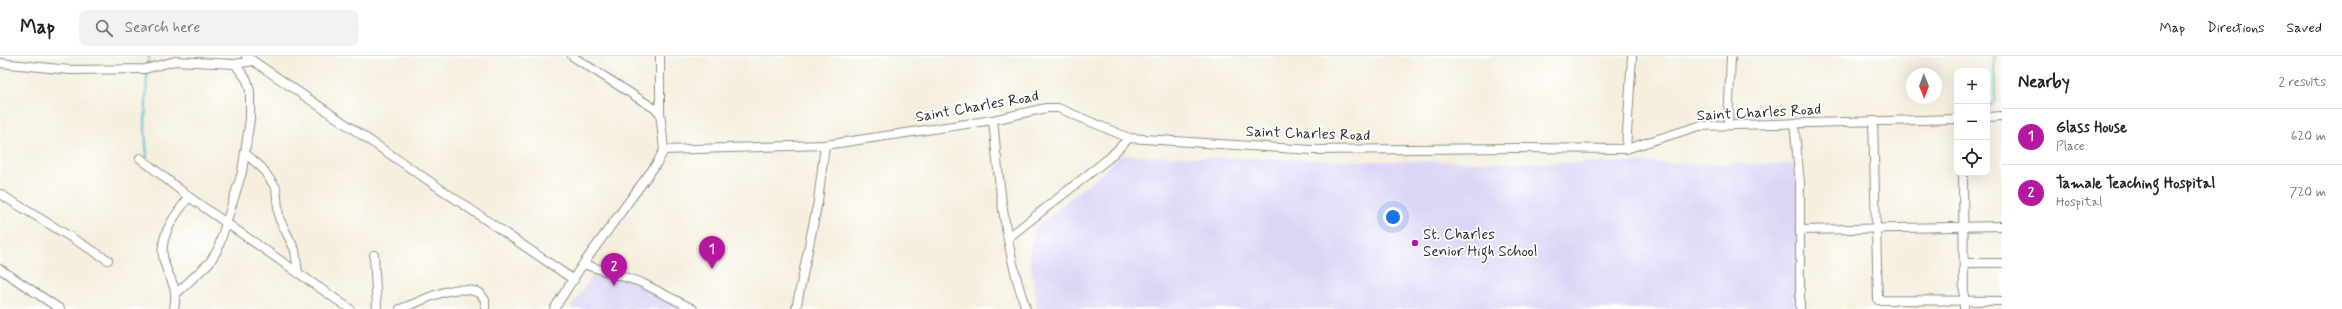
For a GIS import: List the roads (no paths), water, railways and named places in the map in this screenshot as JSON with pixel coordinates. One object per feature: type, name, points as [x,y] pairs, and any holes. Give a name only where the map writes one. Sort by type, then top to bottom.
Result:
[{"type":"street","points":[[246,56],[574,280]]},
{"type":"street","points":[[572,56],[660,112]]},
{"type":"street","points":[[554,309],[583,264],[657,162],[664,150],[660,112],[660,56]]},
{"type":"street","points":[[1626,149],[1632,56]]},
{"type":"street","points":[[1728,125],[1731,56]]},
{"type":"street","points":[[0,63],[70,70],[148,68],[175,61],[235,64],[253,61]]},
{"type":"street","points":[[177,293],[210,262],[218,249],[242,172],[250,119],[250,91],[247,80],[235,64]]},
{"type":"street","name":"Saint Charles Road","points":[[664,150],[824,145],[992,120],[1046,108],[1058,108],[1129,138],[1312,150],[1626,149],[1699,126],[1954,119]]},
{"type":"street","points":[[1990,117],[2002,116]]},
{"type":"street","points":[[992,120],[999,186],[1019,288],[1026,309]]},
{"type":"street","points":[[1873,121],[1878,300],[1964,305],[2002,301]]},
{"type":"street","points":[[1794,123],[1800,183],[1800,309]]},
{"type":"street","points":[[1009,237],[1109,158],[1129,138]]},
{"type":"street","points":[[796,309],[818,201],[824,145]]},
{"type":"street","points":[[246,152],[262,168],[276,188],[279,218],[295,250],[298,273]]},
{"type":"street","points":[[140,158],[189,197],[350,309]]},
{"type":"street","points":[[1963,176],[1964,305]]},
{"type":"street","points":[[0,194],[108,260]]},
{"type":"street","points":[[174,309],[177,293],[162,253],[167,230],[172,219],[189,197]]},
{"type":"street","points":[[1800,230],[2002,226]]},
{"type":"street","points":[[374,255],[376,309]]},
{"type":"street","points":[[1964,263],[2002,263]]},
{"type":"street","points":[[583,264],[640,282],[693,309]]},
{"type":"street","points":[[0,269],[60,309]]},
{"type":"street","points":[[400,309],[445,291],[464,288],[480,293],[485,300],[485,309]]},
{"type":"waterway","points":[[148,65],[149,56]]},
{"type":"waterway","points":[[1990,106],[1995,100],[1994,56]]},
{"type":"waterway","points":[[147,72],[145,129],[147,158]]},
{"type":"place","name":"St. Charles Senior High School","points":[[1415,243]]},
{"type":"place","name":"Glass House","points":[[712,269]]},
{"type":"place","name":"Tamale Teaching Hospital","points":[[614,286]]}]
